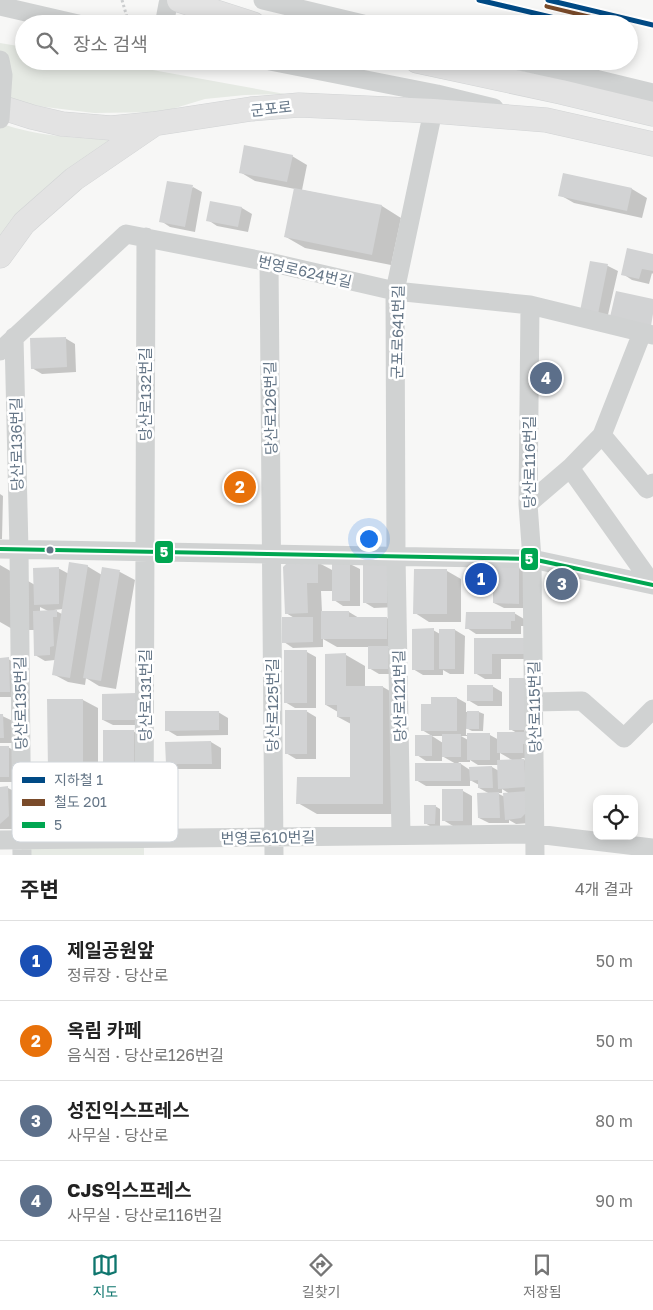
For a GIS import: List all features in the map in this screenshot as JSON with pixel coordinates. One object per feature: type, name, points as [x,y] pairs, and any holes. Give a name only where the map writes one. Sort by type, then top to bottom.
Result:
[{"type":"main road","points":[[180,0],[226,15]]},
{"type":"main road","points":[[459,70],[653,114]]},
{"type":"main road","name":"군포로","points":[[0,107],[62,124],[110,128],[153,124],[251,109],[299,105],[433,112],[546,120],[653,144]]},
{"type":"main road","points":[[0,256],[24,223],[67,186],[153,124]]},
{"type":"street","points":[[166,15],[168,4],[173,0]]},
{"type":"street","points":[[263,0],[326,15]]},
{"type":"street","points":[[0,6],[39,15]]},
{"type":"street","points":[[0,60],[3,75],[0,119]]},
{"type":"street","name":"군포로","points":[[316,70],[437,94],[546,120]]},
{"type":"street","points":[[559,70],[653,92]]},
{"type":"street","name":"군포로641번길","points":[[396,556],[395,291],[433,112]]},
{"type":"street","name":"번영로624번길","points":[[0,351],[126,234],[269,262],[395,291],[530,304],[648,334]]},
{"type":"street","name":"당산로132번길","points":[[145,552],[146,237]]},
{"type":"street","name":"당산로126번길","points":[[269,262],[272,555]]},
{"type":"street","name":"당산로116번길","points":[[530,304],[528,504],[532,559]]},
{"type":"street","points":[[528,504],[570,468],[602,435],[648,334]]},
{"type":"street","name":"당산로136번길","points":[[14,337],[19,550]]},
{"type":"street","points":[[602,435],[647,489],[653,483]]},
{"type":"street","points":[[570,468],[653,585]]},
{"type":"street","points":[[0,549],[532,559],[653,585]]},
{"type":"street","name":"당산로135번길","points":[[19,550],[21,762]]},
{"type":"street","name":"당산로131번길","points":[[144,762],[145,552]]},
{"type":"street","name":"당산로125번길","points":[[272,555],[273,846]]},
{"type":"street","name":"당산로121번길","points":[[396,556],[402,835]]},
{"type":"street","name":"당산로115번길","points":[[532,559],[535,855]]},
{"type":"street","points":[[534,702],[582,701],[624,738],[653,709]]},
{"type":"street","name":"번영로610번길","points":[[178,842],[213,846],[273,846],[402,835],[536,834],[653,848]]},
{"type":"street","name":"번영로610번길","points":[[0,840],[22,847],[90,842]]},
{"type":"path","points":[[122,0],[126,15]]},
{"type":"shaded area","points":[[0,43],[15,46],[15,70],[153,70],[285,94],[205,99],[162,112],[94,113],[45,107],[11,100],[0,94]]},
{"type":"shaded area","points":[[0,123],[43,134],[118,140],[0,242]]},
{"type":"shaded area","points":[[21,842],[144,842],[144,855],[22,855]]},
{"type":"building","points":[[244,145],[293,155],[287,182],[239,173]]},
{"type":"building","points":[[563,173],[632,188],[627,211],[558,196]]},
{"type":"building","points":[[167,181],[193,185],[185,227],[159,222]]},
{"type":"building","points":[[294,188],[382,205],[372,255],[284,237]]},
{"type":"building","points":[[210,201],[242,207],[238,227],[206,221]]},
{"type":"building","points":[[627,248],[653,254],[653,271],[642,269],[639,279],[621,275]]},
{"type":"building","points":[[590,261],[608,264],[598,314],[580,311]]},
{"type":"building","points":[[616,291],[653,299],[651,326],[610,317]]},
{"type":"building","points":[[66,337],[67,367],[31,369],[30,338]]},
{"type":"building","points":[[318,560],[318,583],[307,583],[308,613],[285,614],[283,567],[289,561]]},
{"type":"building","points":[[363,561],[387,561],[387,603],[363,603]]},
{"type":"building","points":[[69,562],[88,565],[70,678],[52,675]]},
{"type":"building","points":[[350,562],[350,601],[332,601],[332,563]]},
{"type":"building","points":[[493,564],[519,564],[519,604],[493,603]]},
{"type":"building","points":[[59,567],[59,604],[34,605],[33,568]]},
{"type":"building","points":[[102,567],[120,570],[101,681],[83,678]]},
{"type":"building","points":[[414,569],[447,569],[447,614],[413,614]]},
{"type":"building","points":[[57,610],[57,617],[53,617],[54,646],[50,647],[50,655],[34,656],[33,611]]},
{"type":"building","points":[[321,611],[349,611],[349,617],[387,617],[387,639],[321,639]]},
{"type":"building","points":[[466,612],[515,612],[515,621],[511,621],[511,629],[465,629]]},
{"type":"building","points":[[282,617],[313,617],[313,642],[282,643]]},
{"type":"building","points":[[434,628],[434,670],[412,670],[412,629]]},
{"type":"building","points":[[439,629],[455,629],[455,669],[439,669]]},
{"type":"building","points":[[474,638],[524,638],[524,654],[492,654],[492,674],[474,674]]},
{"type":"building","points":[[368,646],[388,646],[388,669],[368,669]]},
{"type":"building","points":[[284,650],[307,650],[307,703],[284,703]]},
{"type":"building","points":[[346,653],[346,686],[383,686],[383,804],[296,804],[297,777],[350,777],[350,717],[337,717],[337,705],[325,705],[325,654]]},
{"type":"building","points":[[9,657],[10,692],[0,692],[0,658]]},
{"type":"building","points":[[509,678],[526,678],[526,730],[509,730]]},
{"type":"building","points":[[467,685],[493,685],[493,701],[467,701]]},
{"type":"building","points":[[136,693],[136,720],[102,720],[102,694]]},
{"type":"building","points":[[431,697],[457,697],[457,731],[421,731],[421,704],[431,704]]},
{"type":"building","points":[[47,699],[83,699],[83,762],[48,762]]},
{"type":"building","points":[[285,710],[307,710],[307,754],[285,754]]},
{"type":"building","points":[[165,711],[219,711],[219,730],[165,731]]},
{"type":"building","points":[[467,711],[479,711],[479,729],[466,729]]},
{"type":"building","points":[[0,714],[3,714],[4,738],[0,738]]},
{"type":"building","points":[[103,730],[134,730],[134,762],[103,762]]},
{"type":"building","points":[[497,732],[526,732],[526,744],[523,744],[523,753],[497,753]]},
{"type":"building","points":[[467,733],[490,733],[490,760],[467,760]]},
{"type":"building","points":[[442,734],[461,734],[461,757],[442,757]]},
{"type":"building","points":[[415,735],[432,735],[432,756],[415,756]]},
{"type":"building","points":[[211,741],[212,764],[166,762],[165,742]]},
{"type":"building","points":[[0,746],[9,746],[9,777],[0,777]]},
{"type":"building","points":[[524,759],[526,787],[498,789],[497,760]]},
{"type":"building","points":[[415,763],[461,763],[461,781],[415,781]]},
{"type":"building","points":[[492,766],[493,788],[478,788],[478,780],[470,781],[469,767]]},
{"type":"building","points":[[8,786],[9,816],[0,824],[0,787]]},
{"type":"building","points":[[442,789],[463,789],[463,821],[442,821]]},
{"type":"building","points":[[528,791],[529,810],[521,818],[505,820],[503,793]]},
{"type":"building","points":[[499,792],[500,818],[478,818],[477,793]]},
{"type":"building","points":[[424,805],[436,805],[435,824],[424,824]]},
{"type":"metro line","name":"1","points":[[479,0],[542,15]]},
{"type":"metro line","name":"1","points":[[548,0],[611,15]]},
{"type":"metro line","name":"1","points":[[638,21],[653,25]]},
{"type":"rail line","name":"201","points":[[547,6],[584,15]]},
{"type":"transit line","name":"5","points":[[0,549],[532,559],[653,585]]},
{"type":"place","name":"CJS익스프레스","points":[[546,378]]},
{"type":"place","name":"옥림 카페","points":[[240,487]]},
{"type":"place","name":"제일공원앞","points":[[481,579]]},
{"type":"place","name":"성진익스프레스","points":[[562,584]]}]
